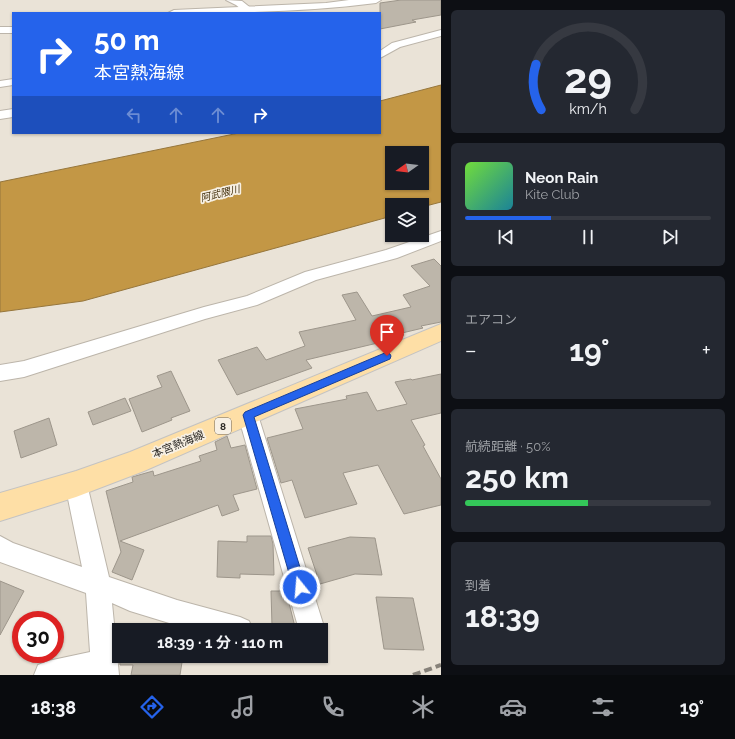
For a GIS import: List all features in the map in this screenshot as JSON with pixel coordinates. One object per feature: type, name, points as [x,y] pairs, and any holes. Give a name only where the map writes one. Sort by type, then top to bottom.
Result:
[{"type":"main road","name":"本宮熱海線","points":[[0,507],[76,484],[248,415],[441,332]]},
{"type":"street","points":[[230,0],[251,11]]},
{"type":"street","points":[[215,12],[339,5],[376,0]]},
{"type":"street","points":[[392,37],[441,24]]},
{"type":"street","points":[[0,30],[12,30]]},
{"type":"street","points":[[381,53],[401,43],[441,33]]},
{"type":"street","points":[[0,84],[12,82]]},
{"type":"street","points":[[0,115],[12,113]]},
{"type":"street","points":[[0,373],[24,369],[204,313],[251,301],[312,276],[391,254],[441,236]]},
{"type":"street","points":[[248,415],[310,623]]},
{"type":"street","points":[[48,675],[104,668],[98,585],[76,484]]},
{"type":"street","points":[[0,548],[6,553],[98,585],[130,598],[214,623]]},
{"type":"water","name":"阿武隈川","points":[[441,85],[441,202],[429,205],[429,198],[385,198],[385,218],[83,301],[0,312],[0,182],[234,134],[381,134],[381,101]]},
{"type":"building","points":[[401,0],[441,0],[441,15],[412,20],[416,22],[381,29],[380,3]]},
{"type":"building","points":[[434,259],[441,266],[441,322],[421,326],[423,328],[402,333],[404,335],[385,339],[386,341],[306,360],[312,368],[237,395],[218,360],[257,347],[266,360],[305,346],[299,332],[356,320],[342,295],[357,292],[372,316],[411,307],[403,295],[430,286],[411,266]]},
{"type":"building","points":[[171,371],[190,411],[171,418],[172,420],[142,432],[129,399],[162,387],[157,376]]},
{"type":"building","points":[[441,374],[441,413],[411,420],[441,479],[441,505],[404,514],[378,465],[343,473],[357,504],[305,518],[292,480],[281,483],[267,438],[303,429],[295,409],[347,399],[346,396],[367,392],[377,411],[407,404],[395,382]]},
{"type":"building","points":[[125,398],[131,411],[93,425],[88,412]]},
{"type":"building","points":[[49,418],[57,445],[21,458],[14,431]]},
{"type":"building","points":[[227,436],[231,448],[245,445],[257,489],[233,495],[239,510],[222,516],[218,505],[120,541],[144,550],[132,580],[112,572],[121,552],[106,491],[133,482],[132,477],[153,471],[154,476],[201,461],[199,456],[217,450],[215,442]]},
{"type":"building","points":[[247,536],[271,536],[273,544],[274,575],[240,574],[240,578],[217,577],[218,541],[247,542]]},
{"type":"building","points":[[350,537],[375,538],[382,575],[355,574],[320,584],[308,548]]},
{"type":"building","points":[[0,581],[24,591],[0,635]]},
{"type":"building","points":[[271,591],[286,591],[294,623],[272,623]]},
{"type":"building","points":[[376,597],[413,598],[424,650],[384,649]]},
{"type":"building","points":[[120,663],[182,663],[180,675],[131,675],[133,665],[120,665]]},
{"type":"railway","points":[[413,675],[441,665]]},
{"type":"route","points":[[300,587],[248,415],[387,356]]}]
